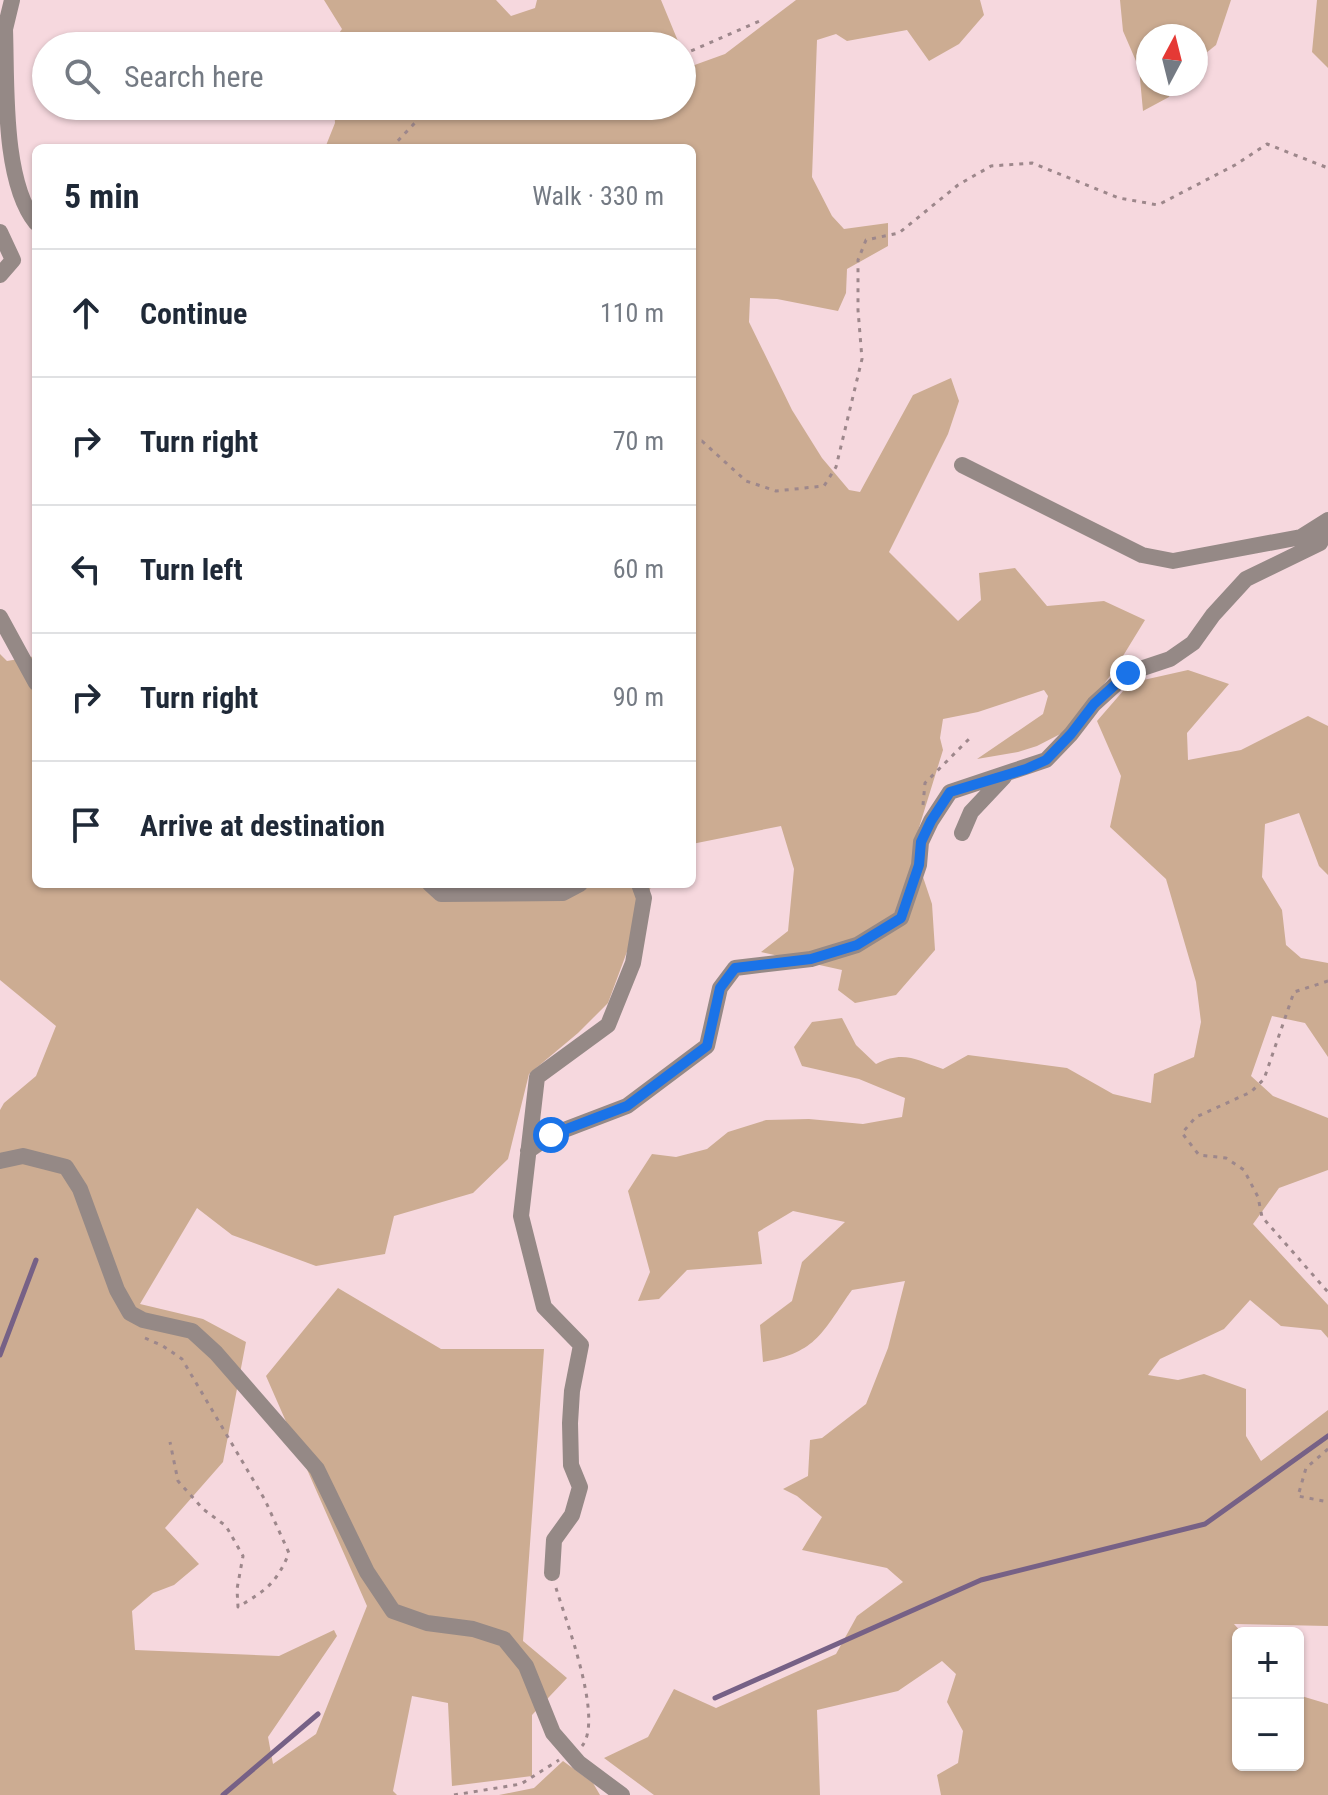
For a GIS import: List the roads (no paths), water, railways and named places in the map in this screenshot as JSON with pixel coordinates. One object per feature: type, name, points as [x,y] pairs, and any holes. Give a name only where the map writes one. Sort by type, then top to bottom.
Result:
[{"type":"street","points":[[12,0],[3,33],[14,176],[32,214]]},
{"type":"street","points":[[0,232],[13,260],[0,275]]},
{"type":"street","points":[[962,465],[1142,555],[1173,561],[1301,537],[1328,520]]},
{"type":"street","points":[[528,1151],[551,1135],[627,1106],[707,1046],[720,988],[735,968],[811,959],[857,945],[901,918],[919,865],[921,842],[950,792],[1046,760],[1094,704],[1128,673],[1170,659],[1193,643],[1213,615],[1246,579],[1320,543],[1328,529]]},
{"type":"street","points":[[0,617],[32,676]]},
{"type":"street","points":[[962,833],[971,812],[1008,773]]},
{"type":"street","points":[[434,888],[441,894],[563,893],[572,888]]},
{"type":"street","points":[[552,1573],[554,1540],[572,1515],[580,1487],[571,1465],[570,1423],[572,1391],[581,1345],[544,1307],[521,1216],[537,1077],[608,1025],[633,963],[644,898],[640,888]]},
{"type":"street","points":[[0,1161],[23,1156],[66,1167],[80,1189],[117,1290],[130,1313],[143,1320],[192,1331],[216,1353],[317,1469],[367,1572],[393,1611],[427,1623],[473,1629],[504,1639],[526,1666],[553,1733],[579,1763],[622,1795]]},
{"type":"waterway","points":[[0,1355],[36,1260]]},
{"type":"waterway","points":[[715,1698],[981,1580],[1205,1524],[1328,1436]]},
{"type":"waterway","points":[[223,1795],[318,1714]]}]
